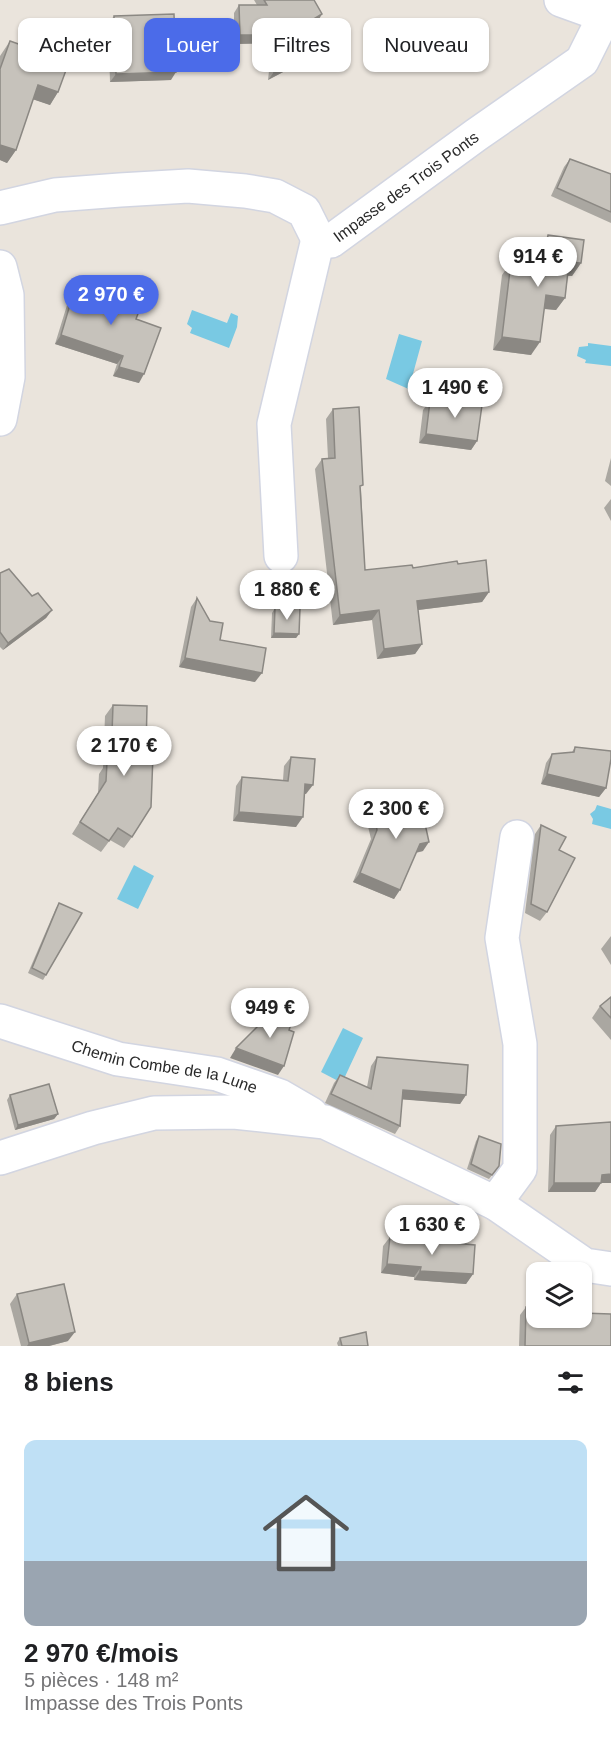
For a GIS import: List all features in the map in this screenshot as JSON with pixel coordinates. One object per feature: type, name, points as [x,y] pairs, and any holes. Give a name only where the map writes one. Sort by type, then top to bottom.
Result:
[{"type":"street","points":[[561,0],[608,17]]},
{"type":"street","name":"Impasse des Trois Ponts","points":[[0,208],[55,195],[110,191],[188,186],[245,191],[275,196],[304,211],[318,239],[331,241],[582,61],[608,17]]},
{"type":"street","points":[[281,556],[274,424],[318,239]]},
{"type":"street","points":[[0,267],[7,295],[8,377],[0,419]]},
{"type":"street","points":[[495,1203],[520,1169],[520,1044],[502,938],[517,837]]},
{"type":"street","name":"Chemin Combe de la Lune","points":[[0,1021],[118,1059],[217,1074],[280,1096],[325,1122],[495,1203],[585,1264],[611,1269]]},
{"type":"street","name":"Chemin Combe de la Lune","points":[[0,1158],[93,1128],[154,1113],[234,1112],[325,1122]]},
{"type":"water","points":[[192,310],[227,323],[231,313],[238,316],[237,327],[229,348],[190,333],[192,328],[187,324]]},
{"type":"water","points":[[399,334],[422,341],[411,381],[415,383],[413,391],[386,379]]},
{"type":"water","points":[[588,343],[611,346],[611,366],[585,363],[586,360],[577,356],[579,347],[588,346]]},
{"type":"water","points":[[597,805],[611,809],[611,829],[592,824],[593,819],[590,814]]},
{"type":"water","points":[[134,865],[154,876],[138,909],[117,899]]},
{"type":"water","points":[[343,1028],[363,1038],[342,1083],[321,1072]]},
{"type":"building","points":[[264,0],[314,0],[322,14],[315,18],[252,18],[252,35],[240,35],[239,5],[267,5]]},
{"type":"building","points":[[174,14],[174,18],[144,18],[144,72],[176,72],[116,74],[116,72],[132,72],[132,18],[114,18],[114,16]]},
{"type":"building","points":[[10,41],[18,44],[18,72],[65,72],[58,92],[38,85],[16,150],[0,145],[0,69]]},
{"type":"building","points":[[570,159],[611,174],[611,212],[557,188]]},
{"type":"building","points":[[548,235],[584,240],[581,263],[569,262],[565,298],[546,295],[540,342],[502,337],[511,262],[544,266]]},
{"type":"building","points":[[77,281],[142,303],[136,319],[161,328],[144,374],[119,367],[123,356],[61,335]]},
{"type":"building","points":[[483,398],[477,441],[426,434],[430,401],[453,404],[454,401]]},
{"type":"building","points":[[359,407],[363,485],[360,486],[365,570],[412,565],[413,568],[457,561],[458,564],[486,560],[489,592],[417,601],[422,644],[384,649],[379,610],[340,615],[322,459],[335,458],[333,409]]},
{"type":"building","points":[[9,569],[32,596],[38,593],[52,610],[8,643],[0,632],[0,573]]},
{"type":"building","points":[[197,598],[210,621],[223,623],[220,640],[266,648],[262,673],[185,658]]},
{"type":"building","points":[[275,608],[300,608],[299,634],[274,633]]},
{"type":"building","points":[[113,705],[147,706],[146,751],[153,755],[151,807],[132,837],[118,828],[109,841],[80,822],[106,781],[107,762],[111,762]]},
{"type":"building","points":[[575,747],[611,751],[606,788],[547,774],[552,754],[574,752]]},
{"type":"building","points":[[291,757],[315,759],[313,785],[305,784],[303,817],[239,812],[242,777],[288,781]]},
{"type":"building","points":[[418,792],[429,842],[420,844],[400,890],[360,873],[377,830],[372,804]]},
{"type":"building","points":[[541,825],[566,837],[559,850],[575,858],[547,912],[531,904]]},
{"type":"building","points":[[59,903],[82,913],[46,975],[32,968]]},
{"type":"building","points":[[611,997],[611,1018],[600,1006]]},
{"type":"building","points":[[272,1012],[293,1019],[289,1030],[294,1032],[284,1066],[236,1048]]},
{"type":"building","points":[[377,1057],[468,1065],[466,1095],[403,1090],[400,1126],[331,1094],[340,1075],[371,1089]]},
{"type":"building","points":[[49,1084],[58,1114],[18,1125],[10,1095]]},
{"type":"building","points":[[611,1122],[611,1174],[602,1175],[601,1183],[554,1183],[556,1126]]},
{"type":"building","points":[[479,1136],[501,1144],[499,1166],[492,1175],[471,1164]]},
{"type":"building","points":[[390,1237],[475,1245],[473,1274],[420,1271],[421,1267],[387,1264]]},
{"type":"building","points":[[64,1284],[75,1332],[29,1343],[17,1294]]},
{"type":"building","points":[[526,1307],[526,1328],[592,1328],[592,1313],[611,1314],[611,1346],[525,1346]]},
{"type":"building","points":[[366,1332],[368,1346],[342,1346],[340,1338]]}]
